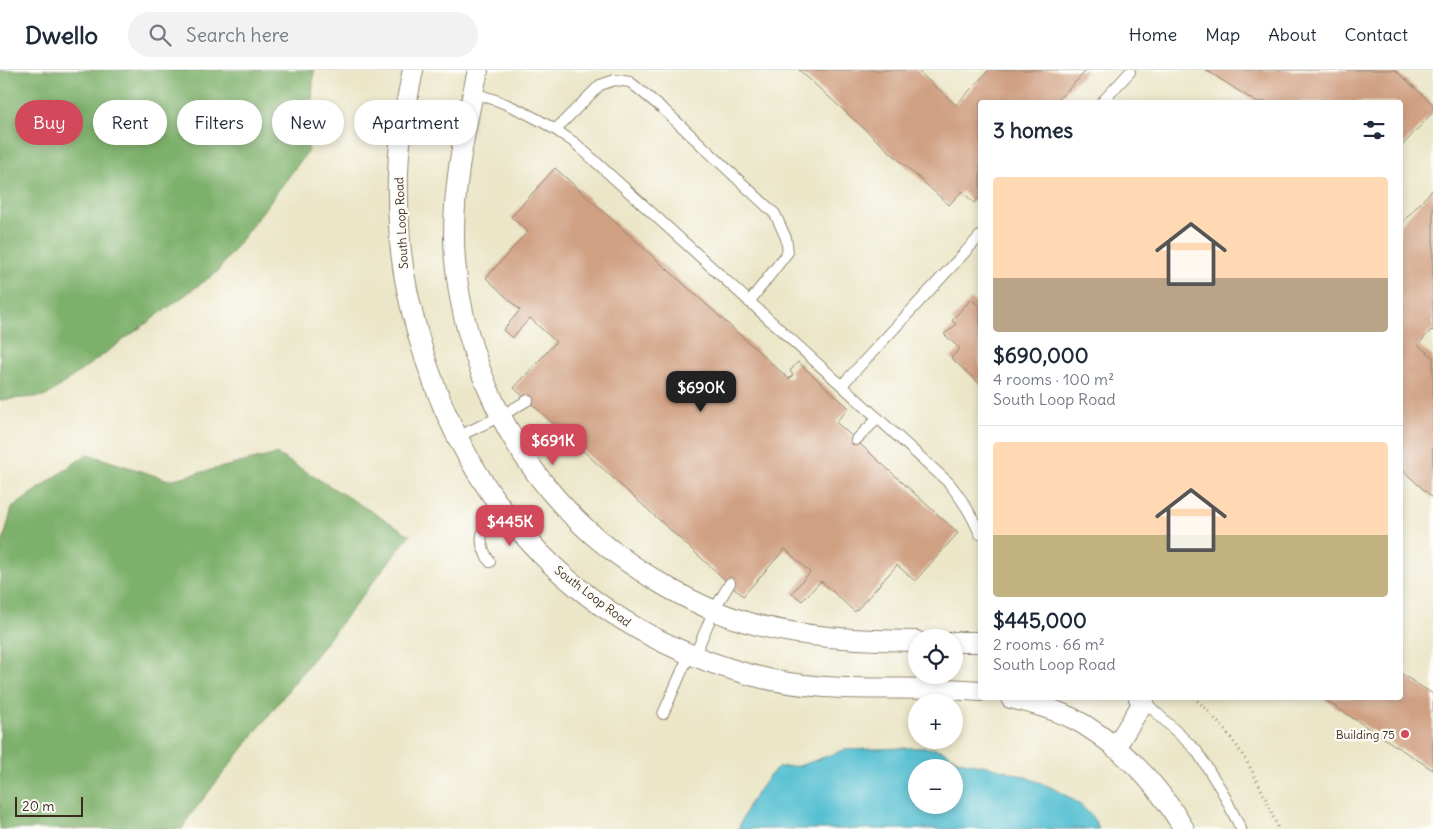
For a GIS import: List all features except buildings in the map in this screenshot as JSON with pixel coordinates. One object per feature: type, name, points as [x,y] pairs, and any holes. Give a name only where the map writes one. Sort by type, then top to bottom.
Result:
[{"type":"street","name":"South Loop Road","points":[[413,70],[402,130],[398,167],[399,225],[403,269],[427,366],[441,403],[479,477],[501,509],[529,542],[554,567],[611,612],[639,630],[691,656],[757,677],[804,685],[978,692]]},
{"type":"street","points":[[478,70],[458,168],[455,260],[462,307],[474,352],[487,386],[502,416],[522,452],[536,472],[580,524],[608,548],[637,569],[677,593],[714,610],[746,622],[805,635],[858,640],[908,641]]},
{"type":"street","points":[[963,642],[978,642]]},
{"type":"street","points":[[1018,700],[1055,711],[1082,724],[1115,748],[1145,774],[1162,795],[1183,829]]},
{"type":"street","points":[[1115,748],[1141,700]]},
{"type":"lane","points":[[1104,100],[1130,72]]},
{"type":"lane","points":[[556,129],[600,85],[615,80],[630,82],[663,109],[775,214],[786,238],[788,252],[750,302]]},
{"type":"lane","points":[[473,93],[515,106],[556,129],[575,143],[949,483],[973,518],[978,529]]},
{"type":"lane","points":[[842,385],[978,238]]},
{"type":"lane","points":[[457,437],[502,416],[528,400]]},
{"type":"lane","points":[[856,440],[878,418]]},
{"type":"lane","points":[[490,562],[482,550],[481,535],[486,523],[501,509]]},
{"type":"lane","points":[[663,714],[714,610],[730,584]]},
{"type":"lane","points":[[1143,700],[1196,750],[1222,791],[1241,829]]},
{"type":"path","points":[[1197,700],[1241,750],[1261,788],[1278,829]]},
{"type":"green space","points":[[0,70],[314,70],[312,100],[272,100],[272,145],[308,145],[308,151],[217,272],[46,396],[0,400]]},
{"type":"green space","points":[[87,454],[169,480],[277,454],[410,535],[189,817],[182,829],[0,829],[0,553],[12,508]]},
{"type":"water","points":[[908,748],[940,750],[955,759],[908,759],[908,814],[963,814],[963,761],[1017,774],[1051,787],[1081,806],[1092,817],[1099,829],[738,829],[749,804],[770,775],[779,767],[799,766],[844,750]]},
{"type":"place","name":"Building 75","points":[[1405,734]]}]
